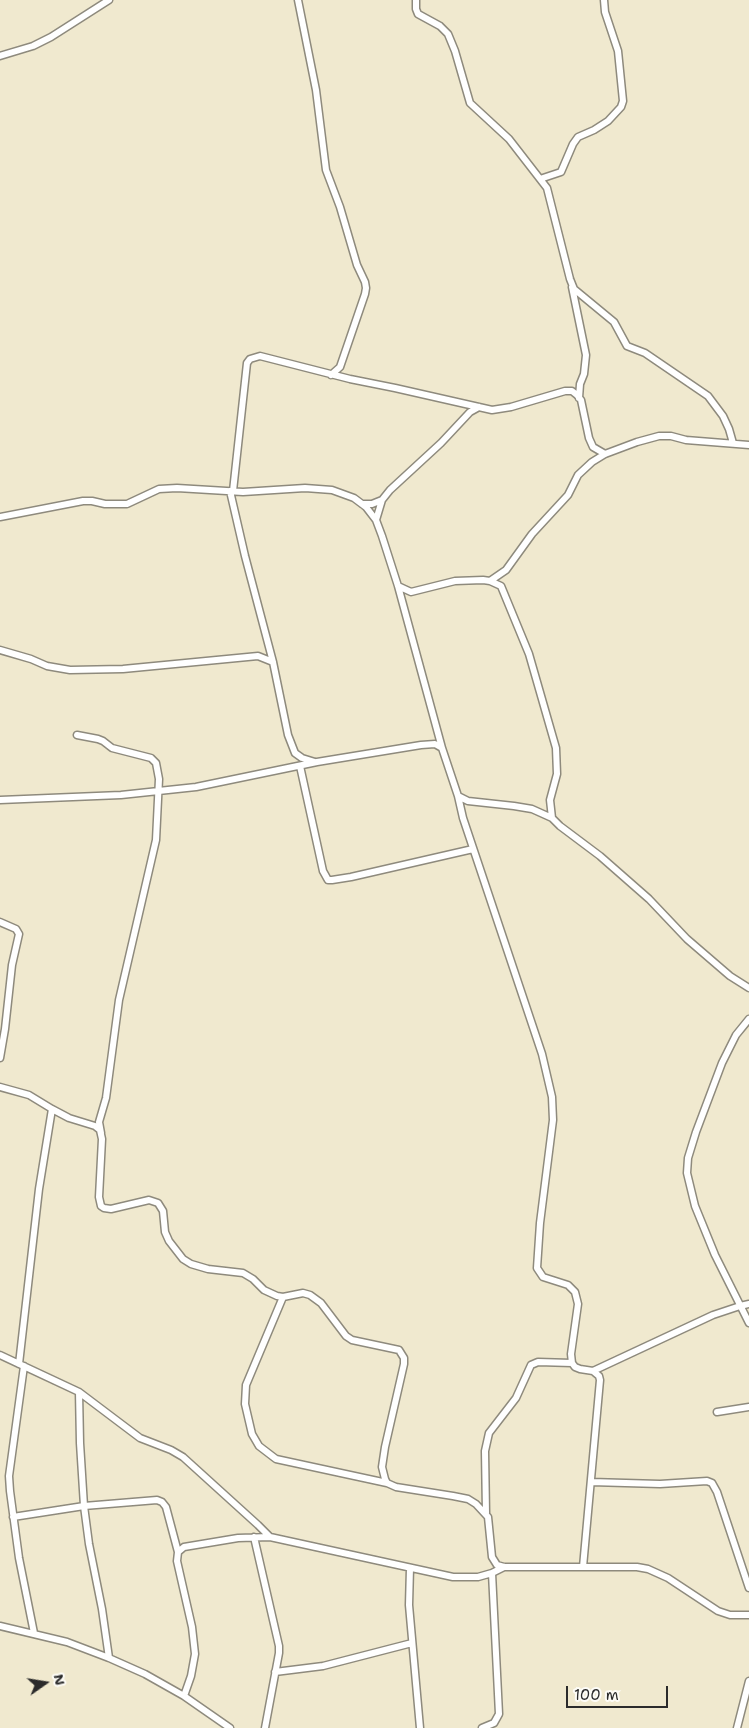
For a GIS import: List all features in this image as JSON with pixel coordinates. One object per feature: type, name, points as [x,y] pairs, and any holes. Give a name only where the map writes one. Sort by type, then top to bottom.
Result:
[{"type":"street","points":[[0,56],[33,46],[51,37],[109,0]]},
{"type":"street","points":[[298,0],[316,90],[326,170],[366,288],[340,367],[331,375]]},
{"type":"street","points":[[416,0],[418,14],[440,26],[448,34],[455,51],[470,103],[509,139],[549,192],[586,355],[579,398],[589,438],[594,446],[605,454]]},
{"type":"street","points":[[540,179],[561,172],[578,137],[608,121],[624,101],[618,51],[605,12],[604,0]]},
{"type":"street","points":[[571,284],[581,296],[614,322],[627,346],[645,353],[708,396],[723,416],[733,443]]},
{"type":"street","points":[[317,762],[302,758],[295,753],[288,735],[274,662],[245,556],[231,491],[247,363],[250,358],[269,357],[331,375],[492,410],[511,407],[565,391],[572,391],[579,398]]},
{"type":"street","points":[[362,504],[372,504],[382,500],[470,412],[479,408]]},
{"type":"street","points":[[552,818],[550,800],[557,774],[556,748],[529,654],[501,586],[506,570],[532,534],[568,495],[578,475],[592,462],[605,454],[659,436],[749,445]]},
{"type":"street","points":[[0,517],[83,501],[111,505],[127,504],[159,489],[177,488],[243,492],[305,488],[332,490],[354,498],[376,520],[398,586],[463,818],[539,1047],[552,1097],[553,1120],[540,1223],[537,1268],[543,1277],[571,1288],[577,1298],[577,1313],[571,1354],[572,1363],[574,1367],[593,1371],[599,1376],[600,1387],[583,1567]]},
{"type":"street","points":[[376,520],[382,500]]},
{"type":"street","points":[[490,581],[506,570]]},
{"type":"street","points":[[398,586],[411,592],[455,581],[490,581],[501,586]]},
{"type":"street","points":[[263,657],[270,647]]},
{"type":"street","points":[[0,650],[31,658],[47,666],[70,670],[123,669],[232,658],[263,657],[274,662]]},
{"type":"street","points":[[77,735],[98,738],[112,748],[154,760],[160,791],[156,840],[120,1000],[106,1098],[99,1122],[101,1134],[98,1187],[101,1206],[111,1209],[149,1200],[158,1203],[163,1211],[165,1232],[169,1241],[183,1259],[191,1264],[208,1269],[242,1273],[253,1279],[271,1294],[283,1297],[303,1293],[310,1295],[321,1303],[346,1336],[352,1340],[399,1350],[404,1358],[404,1364],[390,1422],[382,1468],[387,1483]]},
{"type":"street","points":[[0,800],[121,795],[160,791],[421,745],[435,744],[442,748]]},
{"type":"street","points":[[292,767],[295,753]]},
{"type":"street","points":[[300,766],[323,871],[328,880],[351,877],[473,849]]},
{"type":"street","points":[[458,796],[468,801],[532,809],[552,818],[600,856],[649,900],[687,939],[730,976],[749,988]]},
{"type":"street","points":[[0,922],[16,929],[19,934],[12,965],[6,1029],[0,1058]]},
{"type":"street","points":[[749,1019],[736,1035],[722,1063],[688,1158],[687,1173],[695,1206],[749,1323]]},
{"type":"street","points":[[0,1087],[29,1095],[52,1110],[69,1118],[95,1126],[101,1134]]},
{"type":"street","points":[[34,1634],[19,1558],[10,1476],[38,1198],[52,1110]]},
{"type":"street","points":[[283,1297],[246,1386],[245,1404],[252,1434],[259,1446],[276,1459],[387,1483],[396,1487],[468,1500],[486,1513]]},
{"type":"street","points":[[593,1371],[697,1322],[749,1304]]},
{"type":"street","points":[[0,1355],[79,1392],[140,1438],[171,1450],[183,1458],[258,1524],[270,1537]]},
{"type":"street","points":[[572,1363],[538,1362],[531,1365],[516,1398],[489,1433],[485,1451],[486,1513],[492,1558],[497,1564],[504,1567],[637,1567],[648,1569],[668,1578],[718,1611],[730,1615],[749,1615]]},
{"type":"street","points":[[79,1392],[84,1506],[109,1658]]},
{"type":"street","points":[[716,1412],[749,1407]]},
{"type":"street","points":[[591,1482],[660,1484],[707,1481],[712,1483],[717,1492],[749,1588]]},
{"type":"street","points":[[13,1517],[84,1506],[157,1500],[162,1502],[166,1507],[178,1552],[177,1561],[192,1627],[195,1654],[191,1676],[184,1696]]},
{"type":"street","points":[[178,1552],[184,1547],[194,1545],[254,1537],[270,1537],[410,1568],[465,1578],[492,1574],[504,1567]]},
{"type":"street","points":[[254,1537],[279,1646],[265,1728]]},
{"type":"street","points":[[410,1568],[409,1605],[420,1728]]},
{"type":"street","points":[[482,1728],[494,1724],[499,1714],[492,1574]]},
{"type":"street","points":[[0,1626],[67,1642],[109,1658],[145,1674],[184,1696],[230,1728]]},
{"type":"street","points":[[275,1672],[323,1666],[412,1643]]},
{"type":"street","points":[[737,1728],[749,1682]]}]
